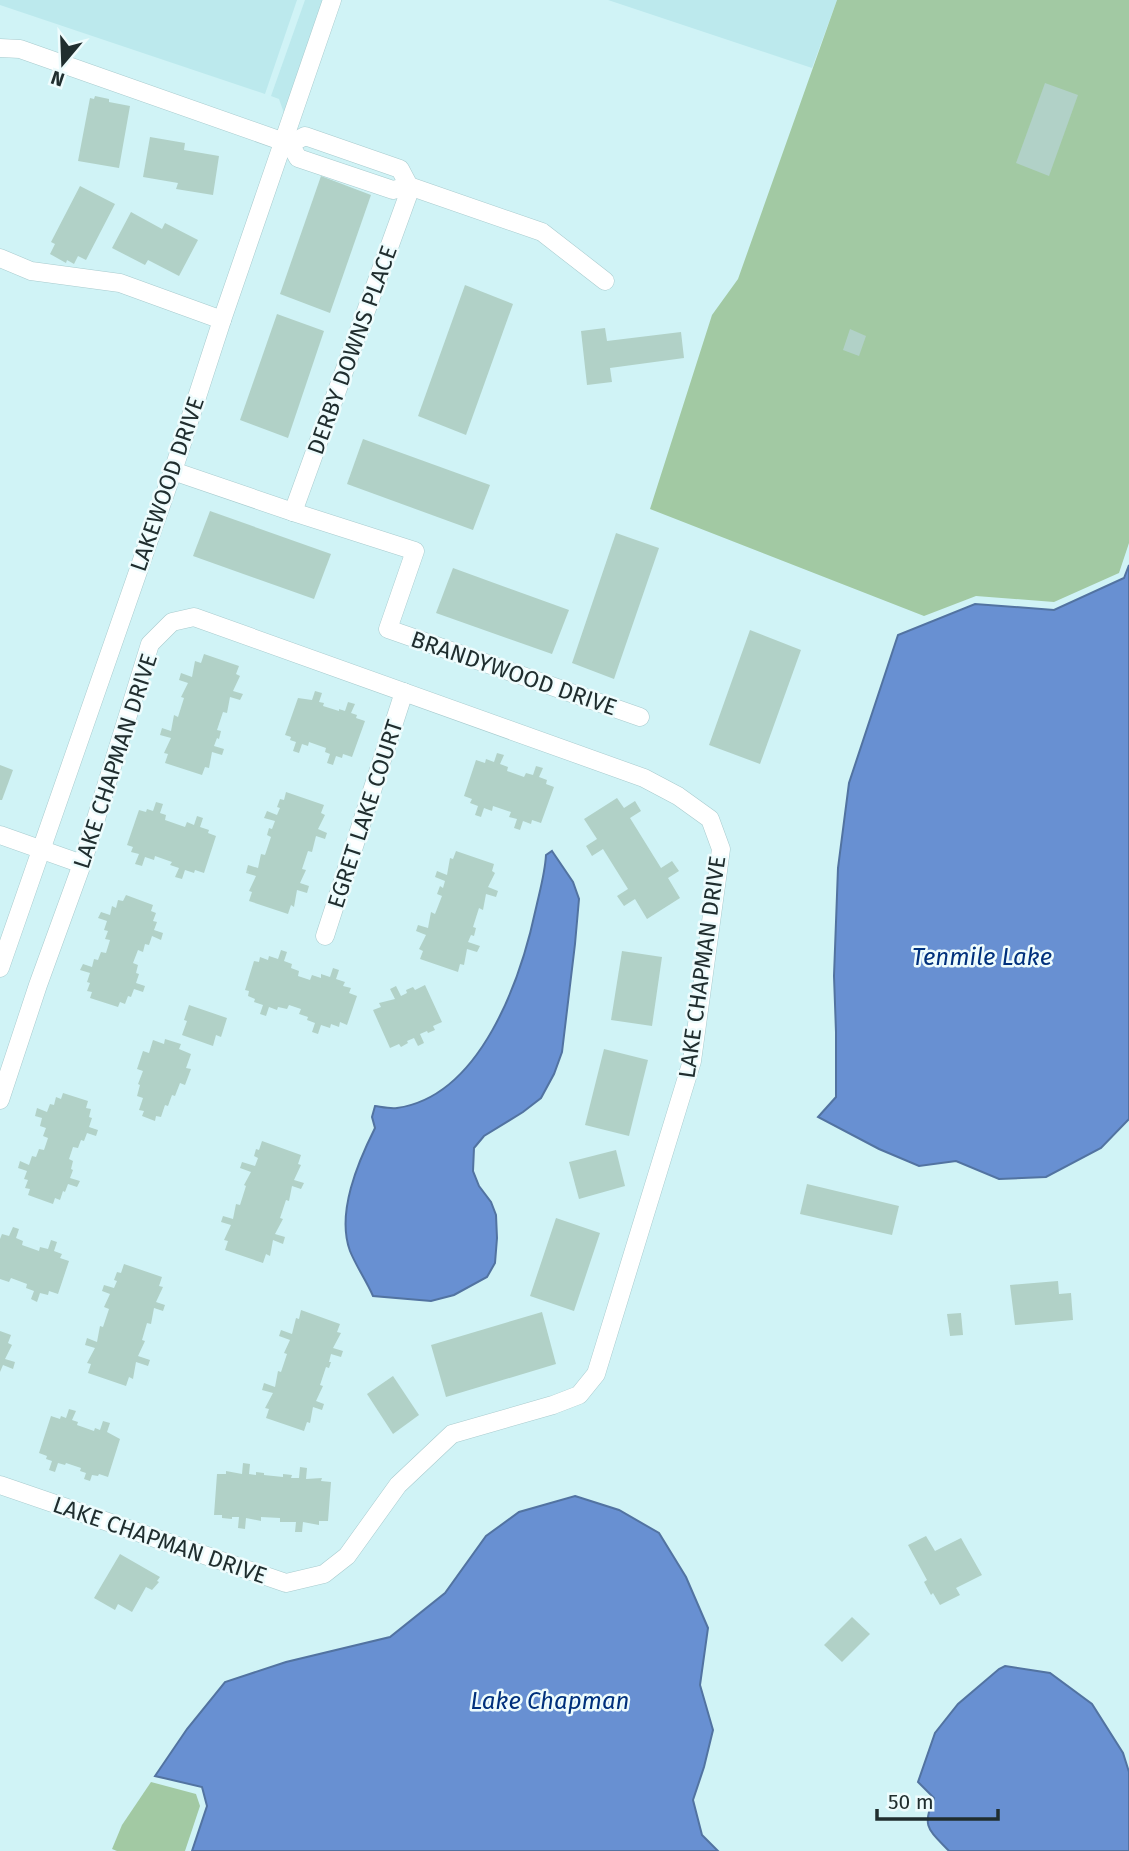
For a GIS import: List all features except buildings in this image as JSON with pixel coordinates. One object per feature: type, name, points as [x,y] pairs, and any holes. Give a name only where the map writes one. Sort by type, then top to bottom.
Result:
[{"type":"street","name":"LAKEWOOD DRIVE","points":[[0,968],[173,471],[222,320],[287,143],[332,0]]},
{"type":"street","points":[[0,48],[20,49],[287,143],[305,136],[400,169],[410,186],[542,232],[605,281]]},
{"type":"street","name":"DERBY DOWNS PLACE","points":[[293,512],[410,186]]},
{"type":"street","points":[[0,258],[31,271],[120,284],[222,320]]},
{"type":"street","name":"BRANDYWOOD DRIVE","points":[[173,471],[415,551],[388,629],[640,717]]},
{"type":"street","name":"LAKE CHAPMAN DRIVE","points":[[0,1100],[82,864],[150,645],[172,622],[194,617],[643,778],[678,796],[710,819],[721,849],[692,1061],[596,1374],[579,1395],[452,1434],[398,1485],[347,1556],[324,1574],[286,1583],[0,1485]]},
{"type":"street","name":"EGRET LAKE COURT","points":[[325,936],[404,692]]},
{"type":"street","points":[[0,835],[82,864]]},
{"type":"shaded area","points":[[0,0],[297,0],[265,94],[0,5]]},
{"type":"shaded area","points":[[305,0],[324,0],[284,113],[279,99],[271,96]]},
{"type":"shaded area","points":[[608,0],[837,0],[812,68]]},
{"type":"green space","points":[[837,0],[1129,0],[1129,543],[1119,573],[1054,602],[976,596],[924,616],[650,509],[712,315],[738,279]]},
{"type":"green space","points":[[151,1782],[196,1794],[200,1806],[185,1851],[112,1849],[122,1825]]},
{"type":"water","name":"Tenmile Lake","points":[[1129,565],[1129,1119],[1101,1148],[1046,1177],[999,1179],[956,1161],[919,1166],[879,1149],[818,1117],[836,1097],[834,976],[838,868],[849,783],[898,635],[975,604],[1054,610],[1124,578]]},
{"type":"water","points":[[552,851],[573,882],[579,899],[562,1052],[541,1098],[484,1136],[474,1148],[473,1171],[496,1215],[495,1263],[487,1277],[454,1295],[431,1301],[373,1296],[350,1251],[346,1221],[351,1188],[375,1128],[372,1117],[375,1106],[397,1108],[426,1099],[452,1082],[474,1058],[508,999],[520,968],[541,888],[546,855]]},
{"type":"water","name":"Lake Chapman","points":[[575,1496],[619,1510],[659,1533],[686,1577],[708,1628],[700,1685],[713,1730],[693,1800],[702,1835],[718,1851],[192,1851],[207,1806],[202,1787],[155,1776],[187,1729],[225,1682],[286,1662],[390,1637],[445,1593],[486,1536],[519,1512]]},
{"type":"water","points":[[1005,1666],[1050,1673],[1092,1704],[1123,1753],[1129,1772],[1129,1851],[949,1851],[932,1833],[928,1816],[934,1798],[918,1782],[935,1733],[958,1704]]}]
